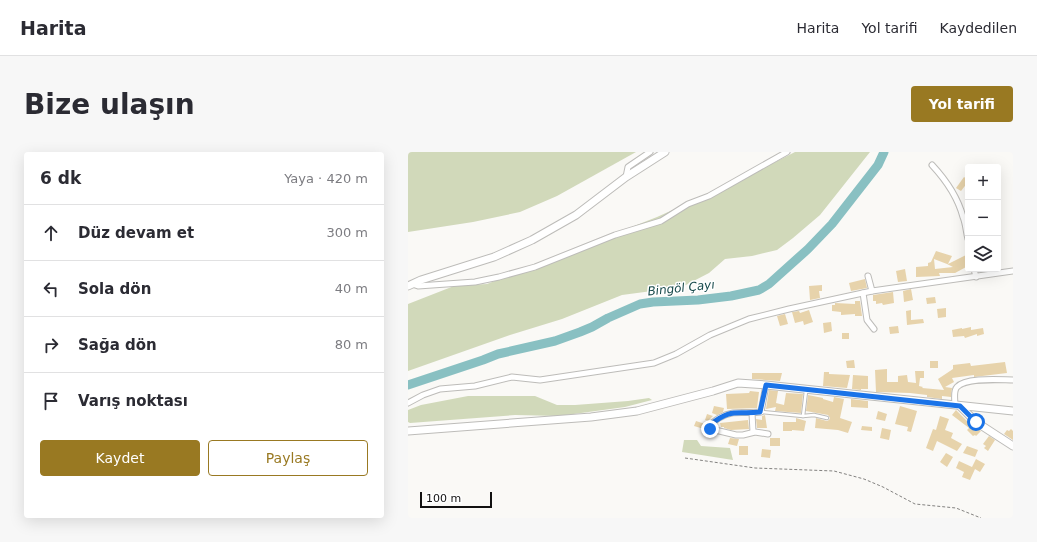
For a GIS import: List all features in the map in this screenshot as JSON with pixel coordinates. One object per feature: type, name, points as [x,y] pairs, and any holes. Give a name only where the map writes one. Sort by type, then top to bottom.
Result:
[{"type":"main road","points":[[410,285],[494,257],[520,246],[576,215],[626,177],[665,152]]},
{"type":"main road","points":[[408,431],[591,417],[637,411],[738,383],[1013,411]]},
{"type":"main road","points":[[958,406],[976,422],[1013,446]]},
{"type":"street","points":[[626,177],[628,167],[650,152]]},
{"type":"street","points":[[410,285],[418,286],[475,282],[535,267],[615,235],[661,221],[688,204],[709,196],[787,152]]},
{"type":"street","points":[[932,166],[943,178],[960,207],[964,217],[967,236]]},
{"type":"street","points":[[408,403],[440,388],[475,386],[512,377],[540,380],[654,363],[676,354],[710,335],[749,319],[872,291],[1013,271]]},
{"type":"street","points":[[975,272],[976,277]]},
{"type":"street","points":[[868,276],[872,291]]},
{"type":"street","points":[[863,293],[867,320],[874,329]]},
{"type":"street","points":[[958,406],[955,391],[961,384],[979,380],[1013,380]]},
{"type":"street","points":[[766,385],[760,412],[734,412],[727,414],[709,427],[710,429],[736,435],[743,435],[753,432],[768,434]]},
{"type":"street","points":[[752,413],[753,432]]},
{"type":"lane","points":[[803,416],[806,389]]},
{"type":"lane","points":[[760,412],[803,416],[814,415],[827,418]]},
{"type":"path","points":[[686,458],[756,468],[834,471],[864,479],[915,504],[956,508],[981,518]]},
{"type":"green space","points":[[408,152],[636,152],[557,196],[520,212],[473,222],[408,232]]},
{"type":"green space","points":[[795,152],[870,152],[820,215],[777,250],[752,256],[725,259],[709,273],[682,287],[622,295],[562,319],[510,335],[408,371],[408,304],[454,286],[487,284],[657,217],[744,178]]},
{"type":"green space","points":[[468,396],[535,396],[557,405],[628,401],[649,398],[652,400],[625,407],[559,416],[515,415],[408,422],[408,410],[421,405]]},
{"type":"green space","points":[[684,440],[697,440],[701,446],[730,448],[733,460],[682,452]]},
{"type":"building","points":[[964,177],[965,178],[965,186],[961,191],[956,188]]},
{"type":"building","points":[[936,251],[952,256],[948,264],[965,256],[965,268],[955,273],[939,273],[940,276],[916,277],[916,267],[928,266],[928,263],[931,262]],"holes":[[[934,259],[947,264],[953,267],[935,269]]]},
{"type":"building","points":[[905,269],[907,281],[898,282],[896,271]]},
{"type":"building","points":[[865,279],[867,288],[851,291],[849,283]]},
{"type":"building","points":[[822,285],[822,291],[819,291],[820,298],[810,300],[809,286]]},
{"type":"building","points":[[911,289],[913,300],[904,302],[903,291]]},
{"type":"building","points":[[893,292],[894,303],[883,305],[882,303],[876,304],[876,301],[873,301],[873,295]]},
{"type":"building","points":[[935,297],[936,303],[927,304],[926,298]]},
{"type":"building","points":[[855,301],[860,301],[862,316],[855,316],[855,314],[841,315],[841,312],[832,311],[832,305],[835,305],[835,303],[855,304]]},
{"type":"building","points":[[946,308],[946,317],[938,318],[937,309]]},
{"type":"building","points":[[809,310],[813,322],[804,325],[803,321],[795,323],[792,312],[799,311],[800,313]]},
{"type":"building","points":[[911,310],[911,320],[923,319],[924,323],[907,325],[906,311]]},
{"type":"building","points":[[785,314],[788,324],[780,326],[777,316]]},
{"type":"building","points":[[831,322],[832,331],[824,333],[823,323]]},
{"type":"building","points":[[898,326],[899,333],[890,334],[889,327]]},
{"type":"building","points":[[971,327],[971,330],[983,328],[984,334],[977,336],[977,334],[965,338],[964,336],[953,337],[952,330]]},
{"type":"building","points":[[842,333],[849,333],[849,339],[842,339]]},
{"type":"building","points":[[854,360],[855,368],[847,368],[846,361]]},
{"type":"building","points":[[930,361],[938,361],[938,368],[930,368]]},
{"type":"building","points":[[1005,362],[1007,373],[952,378],[954,382],[945,387],[952,388],[951,397],[942,396],[942,399],[910,393],[876,392],[875,370],[887,369],[887,382],[898,382],[898,376],[907,375],[908,382],[916,383],[915,371],[924,371],[924,378],[920,378],[919,386],[923,387],[922,388],[944,390],[938,379],[953,369],[953,365],[970,363],[971,366]]},
{"type":"building","points":[[824,372],[829,372],[829,374],[850,375],[847,388],[823,386]]},
{"type":"building","points":[[752,373],[782,373],[780,381],[752,379]]},
{"type":"building","points":[[853,375],[868,376],[868,389],[852,389]]},
{"type":"building","points":[[769,390],[778,391],[776,403],[784,405],[786,393],[803,394],[801,413],[775,411],[776,407],[766,409]]},
{"type":"building","points":[[750,391],[759,392],[757,408],[727,409],[726,394],[749,393]]},
{"type":"building","points":[[808,395],[833,402],[834,397],[844,399],[840,418],[852,422],[848,433],[838,430],[815,428],[816,418],[827,421],[830,418],[828,415],[806,411]]},
{"type":"building","points":[[851,399],[868,401],[868,408],[851,407]]},
{"type":"building","points":[[714,406],[724,408],[723,412],[717,415],[712,413]]},
{"type":"building","points":[[900,406],[917,411],[911,432],[907,431],[908,427],[895,424]]},
{"type":"building","points":[[956,410],[972,426],[981,431],[976,436],[973,436],[967,430],[969,428],[952,415]]},
{"type":"building","points":[[878,411],[887,414],[885,421],[876,419]]},
{"type":"building","points":[[707,414],[713,416],[708,421],[705,420]]},
{"type":"building","points":[[765,415],[767,428],[757,428],[756,419],[762,420],[762,416]]},
{"type":"building","points":[[940,416],[949,419],[945,430],[953,433],[951,438],[962,444],[957,451],[937,441],[933,451],[926,448],[933,429],[936,430]]},
{"type":"building","points":[[796,418],[806,421],[804,431],[783,431],[783,422],[796,422]]},
{"type":"building","points":[[748,420],[749,429],[731,430],[721,427],[720,423]]},
{"type":"building","points":[[696,421],[705,424],[704,429],[694,426]]},
{"type":"building","points":[[862,426],[872,427],[872,431],[861,430]]},
{"type":"building","points":[[882,428],[891,430],[889,440],[880,438]]},
{"type":"building","points":[[1011,429],[1013,431],[1013,440],[1004,434],[1007,430],[1009,431]]},
{"type":"building","points":[[989,436],[995,440],[988,451],[984,448],[986,446],[983,444]]},
{"type":"building","points":[[730,438],[739,439],[737,446],[728,444]]},
{"type":"building","points":[[770,438],[780,438],[780,446],[770,446]]},
{"type":"building","points":[[739,446],[748,446],[748,455],[739,455]]},
{"type":"building","points":[[967,446],[978,450],[975,457],[963,453]]},
{"type":"building","points":[[762,449],[771,450],[770,458],[761,457]]},
{"type":"building","points":[[946,453],[953,457],[947,467],[940,462]]},
{"type":"building","points":[[976,459],[985,464],[980,472],[975,469],[970,480],[962,477],[964,472],[956,468],[959,461],[972,467]]},
{"type":"waterway","name":"Bingöl Çayı","points":[[408,385],[498,354],[555,341],[592,327],[608,318],[640,304],[698,300],[731,296],[759,290],[769,284],[808,249],[832,224],[878,165],[884,152]]},
{"type":"route","points":[[710,429],[710,425],[727,414],[734,412],[760,412],[766,385],[960,406],[976,422]]}]
